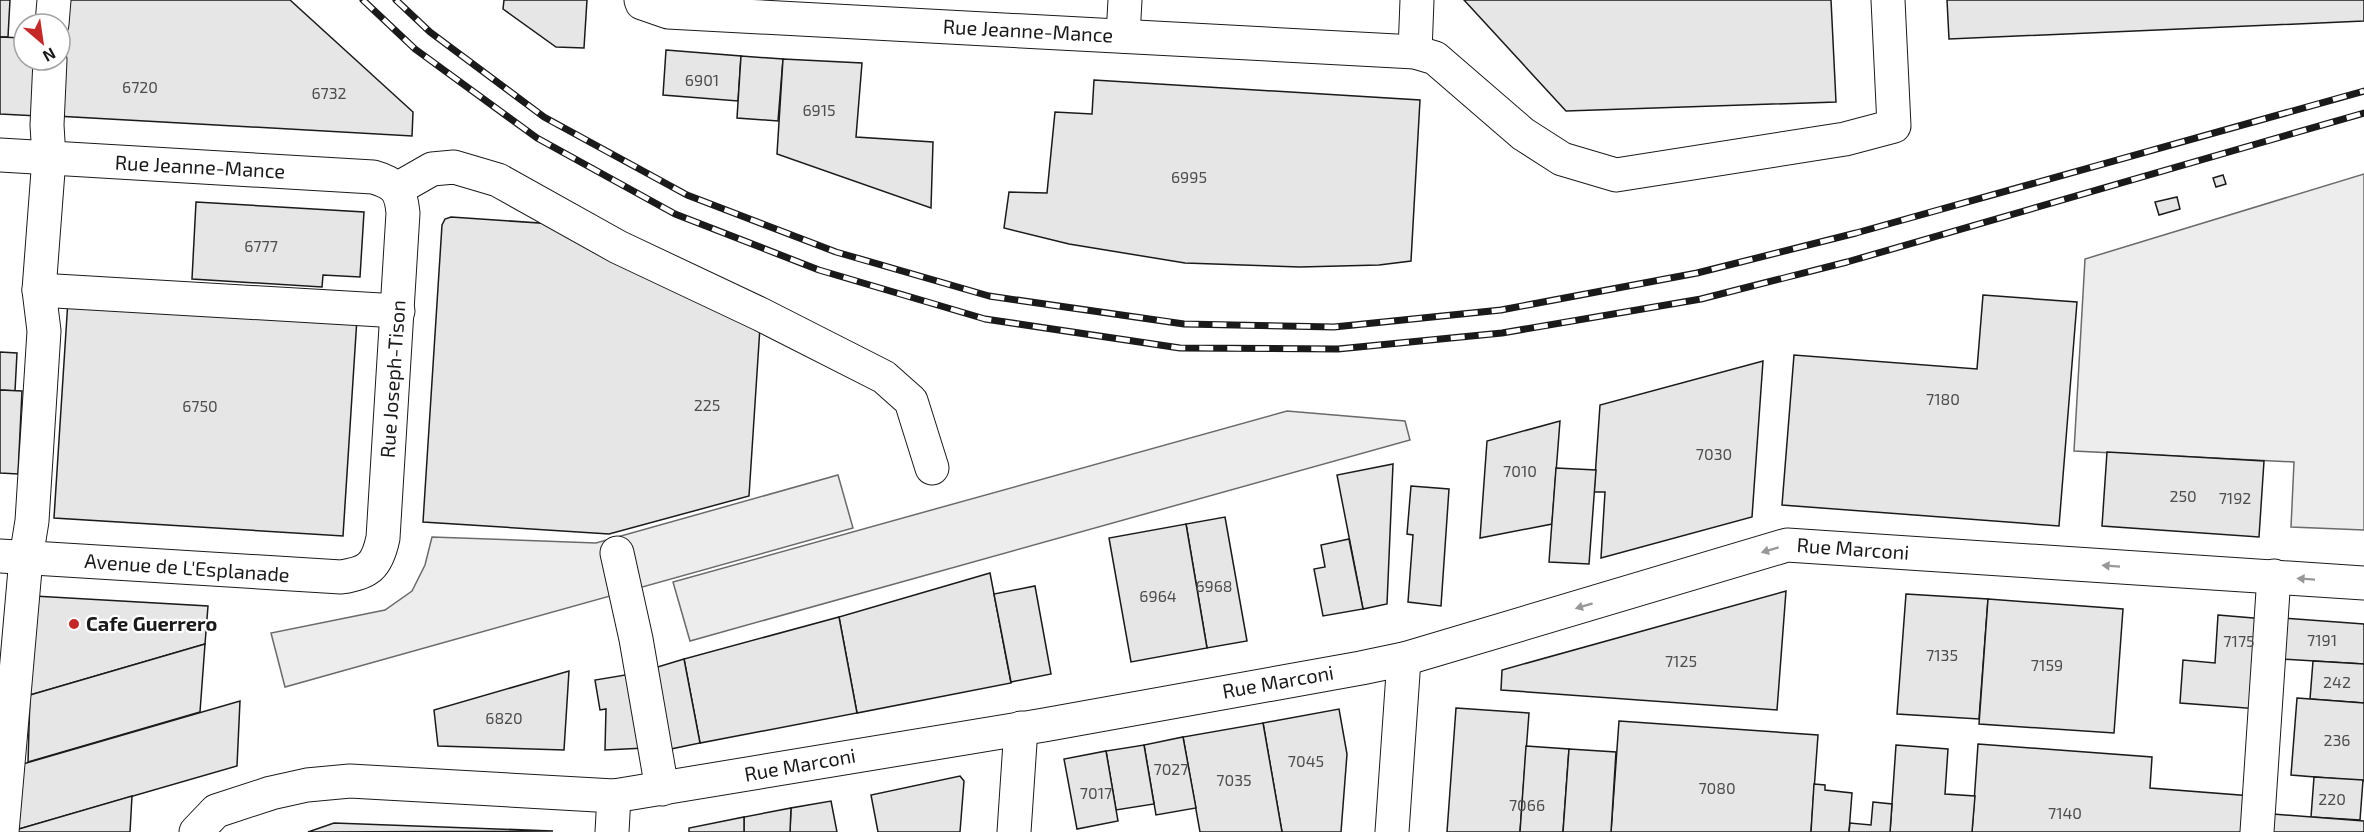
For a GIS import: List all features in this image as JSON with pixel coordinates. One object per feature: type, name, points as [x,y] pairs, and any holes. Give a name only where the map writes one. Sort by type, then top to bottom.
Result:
[{"type":"street","points":[[1122,36],[1125,0]]},
{"type":"street","points":[[1417,0],[1415,52],[1435,58],[1523,134],[1562,159],[1616,175],[1845,139],[1894,126],[1888,0]]},
{"type":"street","name":"Rue Jeanne-Mance","points":[[642,1],[668,12],[1415,52]]},
{"type":"street","points":[[2,832],[13,557],[32,521],[44,331],[39,291],[49,158],[47,125],[49,72]]},
{"type":"street","name":"Rue Jeanne-Mance","points":[[0,155],[373,177],[387,181],[397,189]]},
{"type":"street","points":[[397,189],[432,169],[454,166],[498,180],[618,247],[884,376],[911,401],[933,468]]},
{"type":"street","name":"Rue Joseph-Tison","points":[[372,568],[380,554],[383,538],[398,311],[404,213],[397,189]]},
{"type":"street","points":[[39,291],[398,311]]},
{"type":"street","name":"Rue Marconi","points":[[196,832],[216,811],[271,793],[307,785],[350,781],[614,796],[1021,728],[1404,659],[1787,545],[2364,583]]},
{"type":"street","points":[[617,552],[636,639],[662,789]]},
{"type":"street","name":"Avenue de L'Esplanade","points":[[13,557],[341,577],[357,575],[372,568]]},
{"type":"street","points":[[2257,832],[2274,576]]},
{"type":"street","points":[[1392,832],[1404,659]]},
{"type":"street","points":[[1014,832],[1021,728]]},
{"type":"street","points":[[612,832],[614,796]]},
{"type":"shaded area","points":[[2364,174],[2364,530],[2291,527],[2294,462],[2074,451],[2085,259]]},
{"type":"shaded area","points":[[1287,411],[1405,421],[1410,440],[690,641],[673,582]]},
{"type":"shaded area","points":[[838,475],[853,528],[285,687],[271,633],[385,610],[412,591],[425,565],[432,537],[596,543]]},
{"type":"building","points":[[0,0],[10,0],[8,37],[0,37]]},
{"type":"building","points":[[63,0],[290,0],[413,112],[412,136],[56,116],[59,72],[72,72],[72,12],[62,12]]},
{"type":"building","points":[[504,0],[587,0],[584,48],[556,47],[503,9]]},
{"type":"building","points":[[1464,0],[1831,0],[1836,102],[1566,111]]},
{"type":"building","points":[[1947,0],[2364,0],[2364,21],[1949,39]]},
{"type":"building","points":[[0,37],[12,38],[12,72],[40,72],[38,116],[0,114]]},
{"type":"building","points":[[666,50],[741,56],[738,101],[663,95]]},
{"type":"building","points":[[741,56],[783,59],[778,121],[737,118]]},
{"type":"building","points":[[783,59],[862,63],[856,137],[933,142],[931,208],[777,154]]},
{"type":"building","points":[[1094,80],[1420,100],[1411,261],[1379,265],[1300,267],[1185,263],[1069,244],[1004,228],[1009,192],[1047,193],[1055,112],[1092,114]]},
{"type":"building","points":[[2223,175],[2226,184],[2216,187],[2213,178]]},
{"type":"building","points":[[2177,197],[2180,209],[2159,215],[2155,202]]},
{"type":"building","points":[[196,202],[364,212],[360,277],[323,275],[322,287],[192,279]]},
{"type":"building","points":[[451,217],[554,224],[760,327],[749,496],[609,534],[423,522],[442,225],[445,219]]},
{"type":"building","points":[[1983,295],[2077,302],[2059,526],[1782,505],[1794,355],[1977,369]]},
{"type":"building","points":[[68,300],[357,318],[343,536],[54,518]]},
{"type":"building","points":[[0,352],[17,353],[15,391],[0,390]]},
{"type":"building","points":[[1763,361],[1752,517],[1601,558],[1605,492],[1594,492],[1600,405]]},
{"type":"building","points":[[0,390],[22,391],[18,474],[0,473]]},
{"type":"building","points":[[1560,421],[1552,524],[1480,538],[1487,441]]},
{"type":"building","points":[[2107,452],[2264,461],[2259,537],[2102,526]]},
{"type":"building","points":[[1393,464],[1387,604],[1363,609],[1337,475]]},
{"type":"building","points":[[1556,468],[1596,470],[1589,564],[1549,562]]},
{"type":"building","points":[[1411,486],[1449,489],[1441,606],[1408,602],[1413,535],[1407,534]]},
{"type":"building","points":[[1225,517],[1247,641],[1207,648],[1186,524]]},
{"type":"building","points":[[1186,524],[1207,648],[1131,662],[1109,538]]},
{"type":"building","points":[[1349,539],[1363,609],[1323,616],[1314,569],[1325,567],[1321,545]]},
{"type":"building","points":[[990,573],[1011,683],[857,713],[839,617]]},
{"type":"building","points":[[1035,586],[1051,674],[1011,682],[994,594]]},
{"type":"building","points":[[1786,591],[1777,710],[1501,690],[1502,670]]},
{"type":"building","points":[[1906,594],[1988,599],[1979,719],[1897,714]]},
{"type":"building","points":[[34,596],[208,606],[205,644],[30,695]]},
{"type":"building","points":[[1988,599],[2123,609],[2114,733],[1979,724]]},
{"type":"building","points":[[2218,615],[2265,619],[2259,709],[2180,703],[2183,660],[2215,663]]},
{"type":"building","points":[[839,617],[857,713],[700,743],[684,659]]},
{"type":"building","points":[[2283,618],[2364,624],[2364,664],[2280,659]]},
{"type":"building","points":[[205,644],[200,712],[28,762],[30,695]]},
{"type":"building","points":[[684,659],[700,743],[666,750],[651,669]]},
{"type":"building","points":[[2313,661],[2364,664],[2364,703],[2310,699]]},
{"type":"building","points":[[569,671],[564,750],[438,746],[434,710]]},
{"type":"building","points":[[631,674],[645,748],[605,750],[606,709],[600,710],[595,680]]},
{"type":"building","points":[[2297,698],[2364,703],[2364,781],[2291,775]]},
{"type":"building","points":[[240,701],[237,766],[12,831],[16,766]]},
{"type":"building","points":[[1456,708],[1529,713],[1520,832],[1447,832]]},
{"type":"building","points":[[1339,709],[1347,754],[1341,832],[1282,832],[1263,723]]},
{"type":"building","points":[[1619,721],[1818,735],[1811,832],[1611,832]]},
{"type":"building","points":[[1263,723],[1282,832],[1200,832],[1183,737]]},
{"type":"building","points":[[1183,737],[1196,808],[1156,815],[1144,745]]},
{"type":"building","points":[[1978,744],[2152,757],[2150,788],[2252,796],[2250,832],[1972,832]]},
{"type":"building","points":[[1144,745],[1154,804],[1116,810],[1106,751]]},
{"type":"building","points":[[1896,745],[1948,749],[1945,794],[1975,796],[1972,832],[1890,832]]},
{"type":"building","points":[[1526,746],[1569,749],[1563,832],[1520,832]]},
{"type":"building","points":[[1569,749],[1616,752],[1611,832],[1563,832]]},
{"type":"building","points":[[1106,751],[1118,821],[1077,829],[1064,759]]},
{"type":"building","points":[[960,776],[964,781],[960,832],[878,832],[871,795]]},
{"type":"building","points":[[2314,777],[2363,780],[2360,820],[2311,817]]},
{"type":"building","points":[[1814,784],[1825,785],[1825,790],[1852,793],[1849,832],[1811,832]]},
{"type":"building","points":[[132,796],[130,832],[12,832],[12,831]]},
{"type":"building","points":[[831,801],[837,832],[790,832],[791,808]]},
{"type":"building","points":[[1873,802],[1892,804],[1890,832],[1849,832],[1850,823],[1871,825]]},
{"type":"building","points":[[791,808],[790,832],[744,832],[744,817]]},
{"type":"building","points":[[2273,814],[2364,821],[2364,832],[2272,832]]},
{"type":"building","points":[[744,817],[744,832],[689,832],[689,828]]},
{"type":"building","points":[[334,823],[553,831],[308,832]]},
{"type":"railway","points":[[363,0],[415,49],[537,138],[675,214],[819,270],[985,319],[1180,348],[1338,349],[1502,333],[1701,299],[1847,262],[2364,113]]},
{"type":"railway","points":[[396,0],[430,32],[544,117],[687,195],[836,252],[989,296],[1184,324],[1334,327],[1501,310],[1697,273],[1856,233],[2364,91]]},
{"type":"place","name":"Cafe Guerrero","points":[[74,624]]}]
